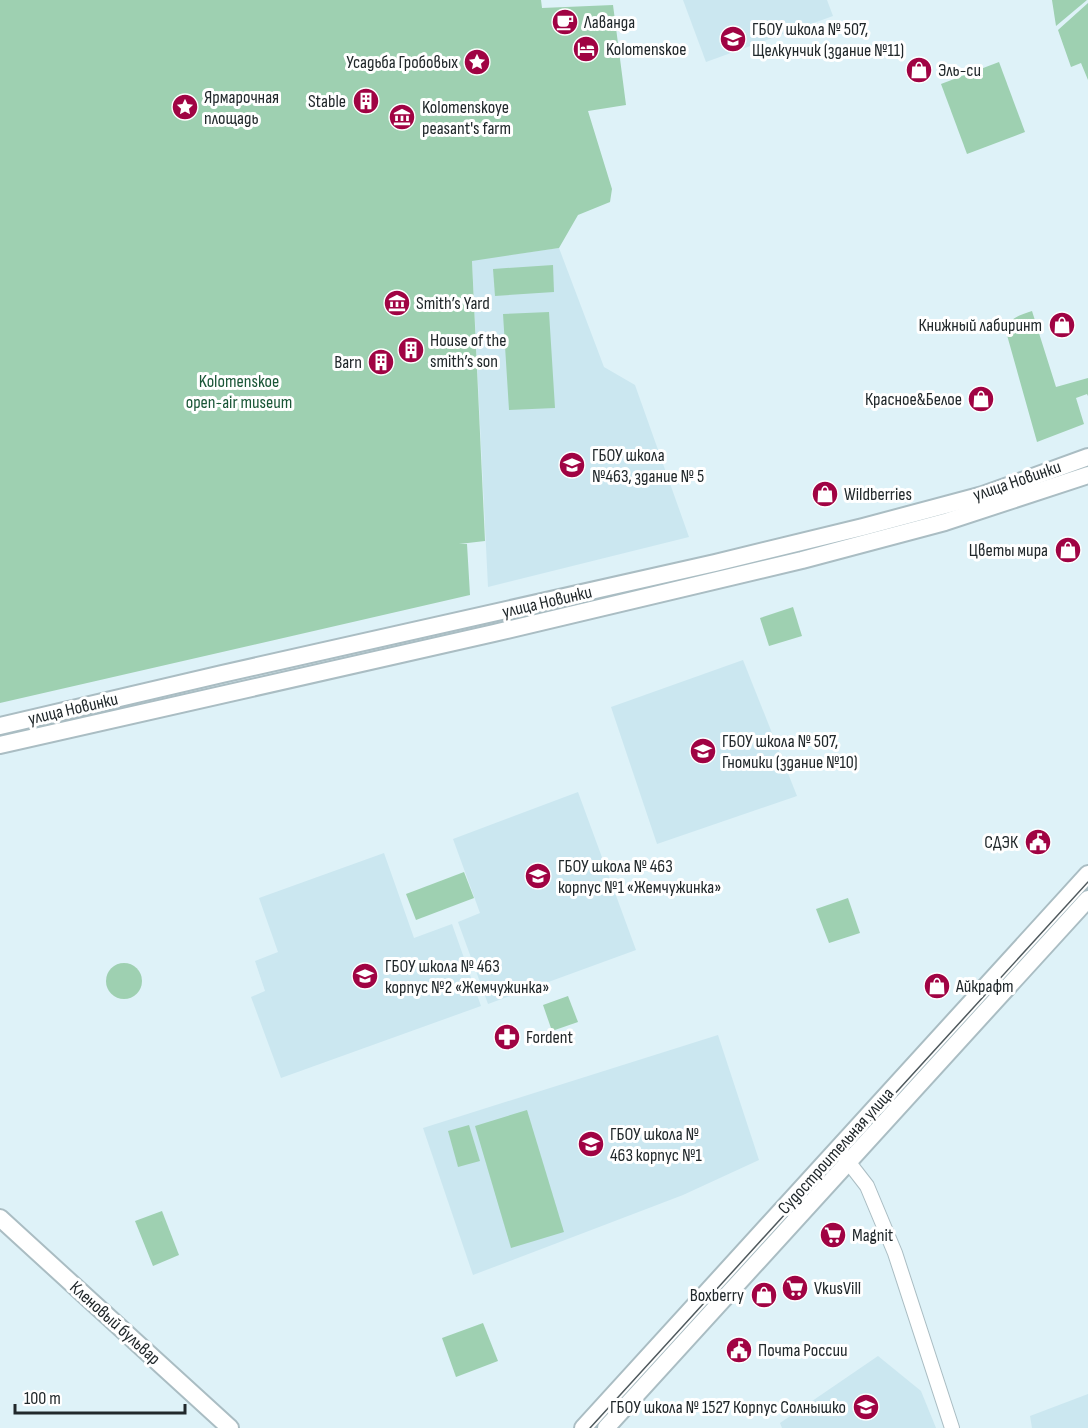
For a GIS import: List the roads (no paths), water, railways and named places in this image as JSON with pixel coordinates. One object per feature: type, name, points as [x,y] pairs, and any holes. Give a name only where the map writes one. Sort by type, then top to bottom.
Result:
[{"type":"street","name":"улица Новинки","points":[[0,726],[716,563],[983,495],[1088,457]]},
{"type":"street","name":"улица Новинки","points":[[0,745],[802,561],[945,522],[1088,475]]},
{"type":"street","points":[[716,563],[720,580]]},
{"type":"street","name":"Судостроительная улица","points":[[583,1428],[1088,874]]},
{"type":"street","name":"Судостроительная улица","points":[[606,1428],[1088,899]]},
{"type":"street","points":[[837,1150],[867,1186],[895,1253],[952,1428]]},
{"type":"street","name":"Кленовый бульвар","points":[[0,1218],[230,1428]]},
{"type":"tram line","points":[[590,1428],[1088,882]]},
{"type":"place","name":"Лаванда","points":[[565,22]]},
{"type":"place","name":"ГБОУ школа № 507, Щелкунчик (здание №11)","points":[[733,39]]},
{"type":"place","name":"Kolomenskoe","points":[[586,49]]},
{"type":"place","name":"Усадьба Гробовых","points":[[477,62]]},
{"type":"place","name":"Эль-си","points":[[919,70]]},
{"type":"place","name":"Stable","points":[[366,101]]},
{"type":"place","name":"Ярмарочная площадь","points":[[185,107]]},
{"type":"place","name":"Kolomenskoye peasant's farm","points":[[402,117]]},
{"type":"place","name":"Smith’s Yard","points":[[397,303]]},
{"type":"place","name":"Книжный лабиринт","points":[[1062,325]]},
{"type":"place","name":"House of the smith’s son","points":[[411,350]]},
{"type":"place","name":"Barn","points":[[381,362]]},
{"type":"place","name":"Красное&Белое","points":[[981,399]]},
{"type":"place","name":"ГБОУ школа №463, здание № 5","points":[[572,465]]},
{"type":"place","name":"Wildberries","points":[[825,494]]},
{"type":"place","name":"Цветы мира","points":[[1068,550]]},
{"type":"place","name":"ГБОУ школа № 507, Гномики (здание №10)","points":[[703,751]]},
{"type":"place","name":"СДЭК","points":[[1038,842]]},
{"type":"place","name":"ГБОУ школа № 463 корпус №1 «Жемчужинка»","points":[[538,876]]},
{"type":"place","name":"ГБОУ школа № 463 корпус №2 «Жемчужинка»","points":[[365,976]]},
{"type":"place","name":"Айкрафт","points":[[937,986]]},
{"type":"place","name":"Fordent","points":[[507,1037]]},
{"type":"place","name":"ГБОУ школа № 463 корпус №1","points":[[591,1144]]},
{"type":"place","name":"Magnit","points":[[833,1235]]},
{"type":"place","name":"VkusVill","points":[[795,1288]]},
{"type":"place","name":"Boxberry","points":[[764,1295]]},
{"type":"place","name":"Почта России","points":[[739,1350]]},
{"type":"place","name":"ГБОУ школа № 1527 Корпус Солнышко","points":[[866,1407]]},
{"type":"park label","name":"Kolomenskoe open-air museum","points":[[239,391]]}]
